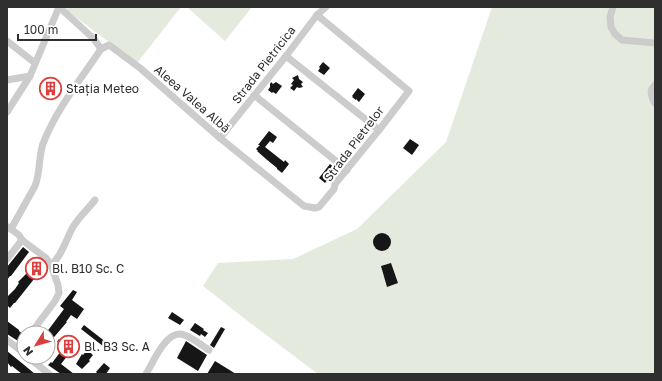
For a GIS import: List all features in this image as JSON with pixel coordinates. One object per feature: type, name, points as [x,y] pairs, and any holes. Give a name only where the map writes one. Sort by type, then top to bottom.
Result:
[{"type":"street","points":[[7,112],[30,76],[59,7],[94,39],[101,49],[67,97],[44,140],[41,148],[38,179],[9,227],[20,235],[22,240],[46,258],[51,265],[58,285],[59,293],[55,301],[37,325]]},
{"type":"street","name":"Strada Pietricica","points":[[220,138],[317,15],[326,7]]},
{"type":"street","points":[[613,7],[610,17],[615,34],[622,40],[655,44]]},
{"type":"street","name":"Strada Pietrelor","points":[[315,208],[319,207],[334,189],[335,184],[409,91],[317,15]]},
{"type":"street","points":[[7,41],[35,63]]},
{"type":"street","name":"Aleea Valea Albă","points":[[101,49],[109,46],[140,68],[220,138],[304,206],[315,208]]},
{"type":"street","points":[[286,56],[379,130]]},
{"type":"street","points":[[7,80],[30,76]]},
{"type":"street","points":[[655,85],[650,94],[655,103]]},
{"type":"street","points":[[254,95],[346,170]]},
{"type":"street","points":[[51,265],[57,259],[77,221],[95,200]]},
{"type":"street","points":[[7,259],[22,240]]},
{"type":"street","points":[[146,374],[156,355],[164,344],[172,337],[179,334],[186,335],[209,350]]},
{"type":"street","points":[[7,340],[16,347]]},
{"type":"street","points":[[38,365],[49,374]]},
{"type":"shaded area","points":[[67,7],[181,7],[137,63],[66,10]]},
{"type":"shaded area","points":[[187,7],[252,7],[225,41]]},
{"type":"shaded area","points":[[492,7],[655,7],[655,374],[318,374],[203,286],[218,263],[293,259],[357,229],[446,142]]},
{"type":"building","points":[[323,62],[330,68],[324,75],[318,71]]},
{"type":"building","points":[[298,75],[299,79],[303,82],[301,84],[303,87],[297,87],[294,91],[290,88],[293,85],[291,84],[294,80],[292,78]]},
{"type":"building","points":[[271,82],[273,84],[276,82],[282,86],[276,94],[268,90]]},
{"type":"building","points":[[358,88],[365,94],[359,102],[352,97]]},
{"type":"building","points":[[269,131],[277,137],[273,143],[270,141],[265,147],[284,162],[285,160],[289,164],[282,173],[256,149]]},
{"type":"building","points":[[410,139],[419,145],[412,155],[403,148]]},
{"type":"building","points":[[330,164],[336,169],[325,183],[319,178]]},
{"type":"building","points":[[382,233],[388,236],[391,242],[388,248],[382,251],[376,248],[373,242],[376,236]]},
{"type":"building","points":[[23,247],[29,252],[7,280],[7,267]]},
{"type":"building","points":[[38,259],[45,265],[41,270],[42,271],[10,308],[7,305],[7,297]]},
{"type":"building","points":[[391,263],[398,283],[387,287],[381,266]]},
{"type":"building","points":[[73,290],[77,292],[72,300],[84,309],[77,319],[71,315],[56,335],[56,325],[52,325],[64,309],[60,306]]},
{"type":"building","points":[[172,312],[184,320],[180,325],[168,318]]},
{"type":"building","points":[[7,321],[16,328],[16,340],[7,334]]},
{"type":"building","points":[[195,323],[208,333],[205,337],[201,334],[200,336],[190,330]]},
{"type":"building","points":[[84,325],[111,346],[108,350],[81,329]]},
{"type":"building","points":[[221,327],[225,329],[214,348],[210,345]]},
{"type":"building","points":[[72,336],[79,341],[61,364],[74,374],[61,374],[48,365],[56,365],[56,358],[64,347],[57,342],[59,339],[66,344]]},
{"type":"building","points":[[186,341],[207,355],[198,371],[177,358]]},
{"type":"building","points":[[87,350],[93,355],[89,360],[90,361],[82,369],[76,364],[82,354],[83,355]]},
{"type":"building","points":[[7,351],[16,358],[16,365],[24,365],[35,374],[22,374],[12,366],[11,367],[7,362]]},
{"type":"building","points":[[215,361],[236,374],[207,374]]},
{"type":"building","points":[[104,363],[110,368],[106,374],[98,374],[96,372]]},
{"type":"place","name":"Stația Meteo","points":[[51,89]]},
{"type":"place","name":"Bl. B10 Sc. C","points":[[36,269]]},
{"type":"place","name":"Bl. B3 Sc. A","points":[[69,347]]}]
